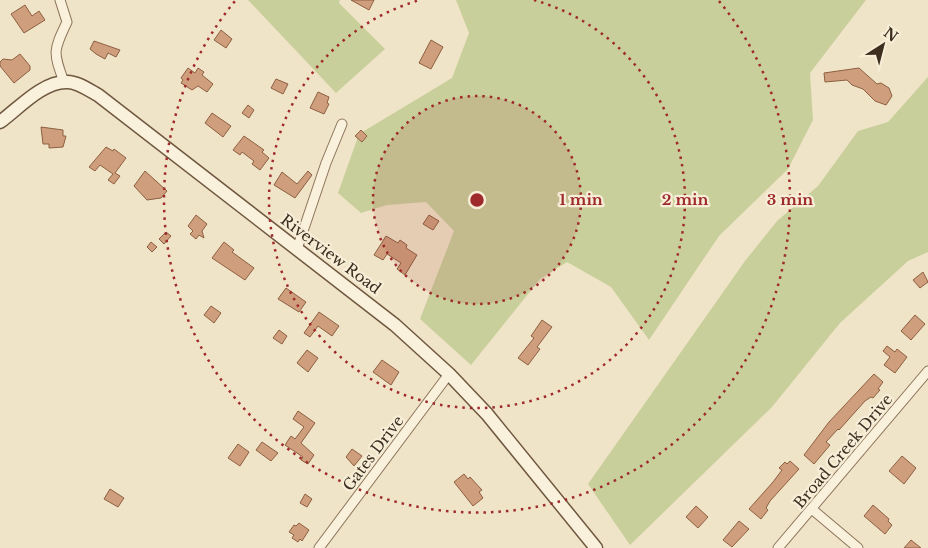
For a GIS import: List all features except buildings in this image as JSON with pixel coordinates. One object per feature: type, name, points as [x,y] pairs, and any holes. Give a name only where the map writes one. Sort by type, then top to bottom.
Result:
[{"type":"street","points":[[0,122],[46,88],[64,82],[54,54],[56,44],[66,22],[60,0]]},
{"type":"street","name":"Riverview Road","points":[[64,82],[84,87],[98,95],[371,305],[449,374],[497,425],[596,548]]},
{"type":"street","points":[[297,249],[326,163],[342,124]]},
{"type":"street","name":"Broad Creek Drive","points":[[778,548],[813,510],[928,371]]},
{"type":"street","name":"Gates Drive","points":[[319,548],[449,374]]},
{"type":"street","points":[[813,510],[858,548]]},
{"type":"green space","points":[[248,0],[340,0],[339,3],[385,49],[336,93]]},
{"type":"green space","points":[[456,0],[866,0],[810,73],[813,120],[788,169],[719,236],[649,340],[611,287],[567,262],[540,279],[471,365],[420,319],[454,231],[426,202],[387,205],[361,213],[338,193],[359,134],[452,78],[469,33]]},
{"type":"green space","points":[[928,77],[928,252],[908,261],[840,323],[772,407],[630,545],[588,484],[745,261],[777,221],[818,186],[858,131],[888,122]]}]
